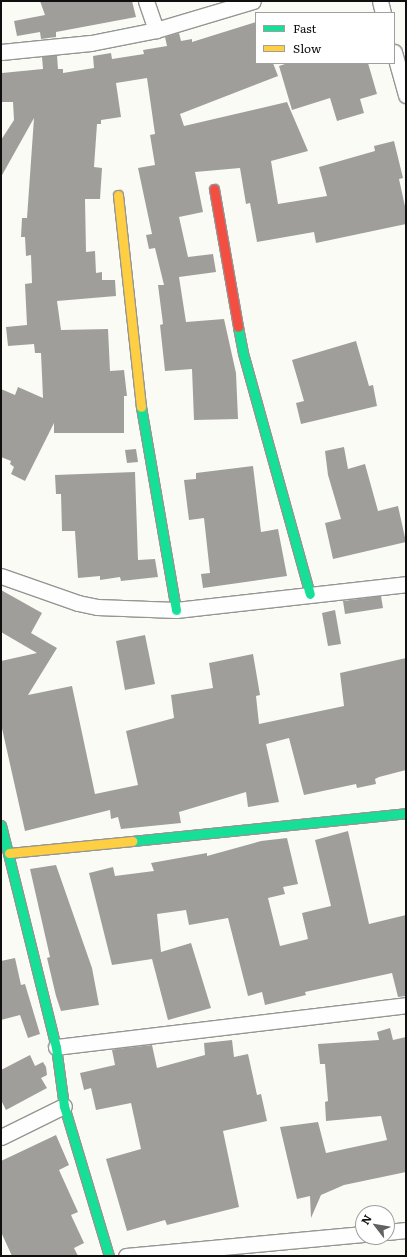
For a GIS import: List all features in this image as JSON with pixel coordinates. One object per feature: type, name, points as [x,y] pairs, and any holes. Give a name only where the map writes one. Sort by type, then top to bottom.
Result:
[{"type":"street","points":[[146,1],[156,30]]},
{"type":"street","points":[[1,52],[91,43],[156,30],[253,1]]},
{"type":"street","points":[[380,1],[383,12]]},
{"type":"street","points":[[395,56],[406,95]]},
{"type":"street","points":[[214,189],[243,352],[310,594]]},
{"type":"street","points":[[118,194],[141,407],[176,610]]},
{"type":"street","points":[[1,576],[78,603],[97,607],[176,610],[406,584]]},
{"type":"street","points":[[9,853],[406,813]]},
{"type":"street","points":[[1,825],[56,1048],[64,1106],[110,1256]]},
{"type":"street","points":[[56,1048],[406,1005]]},
{"type":"street","points":[[1,1137],[64,1106]]},
{"type":"street","points":[[395,1231],[406,1230]]},
{"type":"street","points":[[126,1256],[355,1235]]},
{"type":"building","points":[[40,1],[132,1],[136,17],[56,32],[56,37],[41,39],[40,32],[17,36],[14,21],[45,15]]},
{"type":"building","points":[[255,22],[255,64],[273,64],[278,76],[180,114],[184,126],[287,102],[308,151],[271,161],[278,204],[327,196],[319,167],[375,151],[374,146],[394,141],[403,178],[399,179],[406,211],[406,224],[316,243],[314,232],[257,242],[250,203],[246,204],[240,168],[195,172],[203,212],[179,217],[188,257],[213,254],[216,272],[179,277],[186,322],[224,319],[236,373],[238,419],[194,420],[192,369],[165,371],[160,325],[163,324],[158,285],[164,285],[155,248],[149,249],[146,235],[152,234],[138,168],[155,165],[150,135],[155,134],[147,78],[116,83],[121,117],[101,120],[101,124],[97,124],[94,167],[102,168],[100,199],[85,199],[86,252],[95,251],[96,273],[102,272],[102,280],[115,280],[116,296],[57,301],[61,330],[108,329],[110,371],[124,370],[127,396],[124,396],[124,433],[54,433],[54,423],[25,481],[11,474],[14,467],[10,464],[11,461],[1,457],[1,389],[15,395],[18,387],[43,398],[41,353],[35,353],[34,344],[8,346],[6,327],[27,325],[25,284],[32,283],[31,255],[26,256],[25,237],[21,237],[22,218],[27,218],[34,118],[1,177],[1,140],[14,120],[13,102],[1,102],[2,73],[43,69],[42,57],[57,55],[58,69],[63,69],[63,73],[94,68],[93,56],[111,53],[112,59],[144,54],[143,50],[167,46],[165,37],[179,33],[181,41],[192,39],[192,42]]},
{"type":"building","points":[[285,64],[368,64],[377,94],[360,99],[364,113],[337,121],[330,98],[292,110],[279,66]]},
{"type":"building","points":[[356,341],[369,386],[373,385],[377,406],[301,424],[296,403],[304,401],[292,360]]},
{"type":"building","points":[[344,447],[348,469],[365,464],[378,511],[398,506],[406,542],[333,559],[325,523],[341,519],[328,475],[325,451]]},
{"type":"building","points":[[136,449],[138,462],[127,463],[125,450]]},
{"type":"building","points":[[253,466],[261,532],[278,529],[287,576],[203,588],[201,574],[210,573],[204,518],[189,520],[184,480],[196,479],[196,473]]},
{"type":"building","points":[[135,472],[138,560],[155,559],[158,577],[121,581],[120,577],[100,580],[100,576],[78,578],[75,531],[62,531],[61,494],[56,494],[55,475]]},
{"type":"building","points":[[1,590],[42,613],[31,633],[57,648],[28,695],[72,686],[95,794],[138,785],[126,731],[174,718],[171,695],[213,688],[209,663],[253,654],[260,695],[256,696],[259,724],[344,706],[340,673],[406,658],[406,770],[379,777],[375,779],[376,784],[357,788],[356,784],[304,795],[289,738],[266,744],[279,802],[248,807],[246,792],[179,812],[181,823],[121,829],[118,817],[111,819],[110,810],[25,831],[1,724],[1,661],[37,653],[1,632]]},
{"type":"building","points":[[381,596],[383,608],[345,614],[343,601]]},
{"type":"building","points":[[335,610],[341,644],[328,646],[322,613]]},
{"type":"building","points":[[145,635],[155,684],[125,690],[116,641]]},
{"type":"building","points":[[348,831],[369,924],[406,915],[406,996],[398,997],[392,973],[305,992],[306,995],[265,1005],[262,992],[248,996],[228,918],[189,925],[186,910],[157,914],[161,952],[191,943],[211,1008],[168,1020],[152,959],[112,965],[89,873],[113,867],[115,876],[154,871],[151,863],[207,853],[207,856],[261,841],[287,838],[298,884],[283,887],[285,894],[268,898],[280,946],[308,939],[302,913],[331,906],[315,840]]},
{"type":"building","points":[[56,865],[92,968],[99,1005],[61,1011],[56,996],[47,958],[50,957],[30,869]]},
{"type":"building","points":[[15,958],[21,985],[25,984],[40,1034],[28,1038],[20,1015],[1,1020],[1,961]]},
{"type":"building","points":[[390,1028],[393,1040],[406,1037],[406,1172],[344,1185],[321,1195],[311,1218],[310,1196],[297,1199],[280,1127],[318,1122],[326,1153],[387,1140],[381,1116],[326,1121],[325,1102],[328,1101],[325,1064],[320,1064],[318,1044],[379,1040],[377,1032]]},
{"type":"building","points":[[232,1040],[234,1057],[248,1054],[257,1095],[261,1094],[267,1121],[223,1131],[239,1207],[167,1225],[165,1220],[127,1231],[106,1159],[141,1149],[131,1103],[96,1110],[91,1088],[84,1090],[80,1073],[115,1065],[112,1050],[116,1049],[152,1045],[157,1068],[205,1055],[204,1043]]},
{"type":"building","points":[[30,1055],[35,1066],[43,1062],[46,1067],[47,1075],[41,1078],[47,1088],[6,1110],[1,1100],[1,1070]]},
{"type":"building","points":[[56,1135],[69,1165],[59,1170],[78,1212],[71,1215],[84,1243],[74,1248],[78,1256],[12,1256],[1,1232],[1,1161]]},
{"type":"traffic: fast","points":[[238,327],[243,353],[310,594]]},
{"type":"traffic: fast","points":[[141,407],[176,610]]},
{"type":"traffic: fast","points":[[132,841],[406,813]]},
{"type":"traffic: fast","points":[[1,825],[56,1047],[64,1106],[109,1256]]},
{"type":"traffic: slow","points":[[118,195],[141,407]]},
{"type":"traffic: slow","points":[[9,853],[132,841]]},
{"type":"traffic: jam","points":[[214,189],[238,327]]}]
